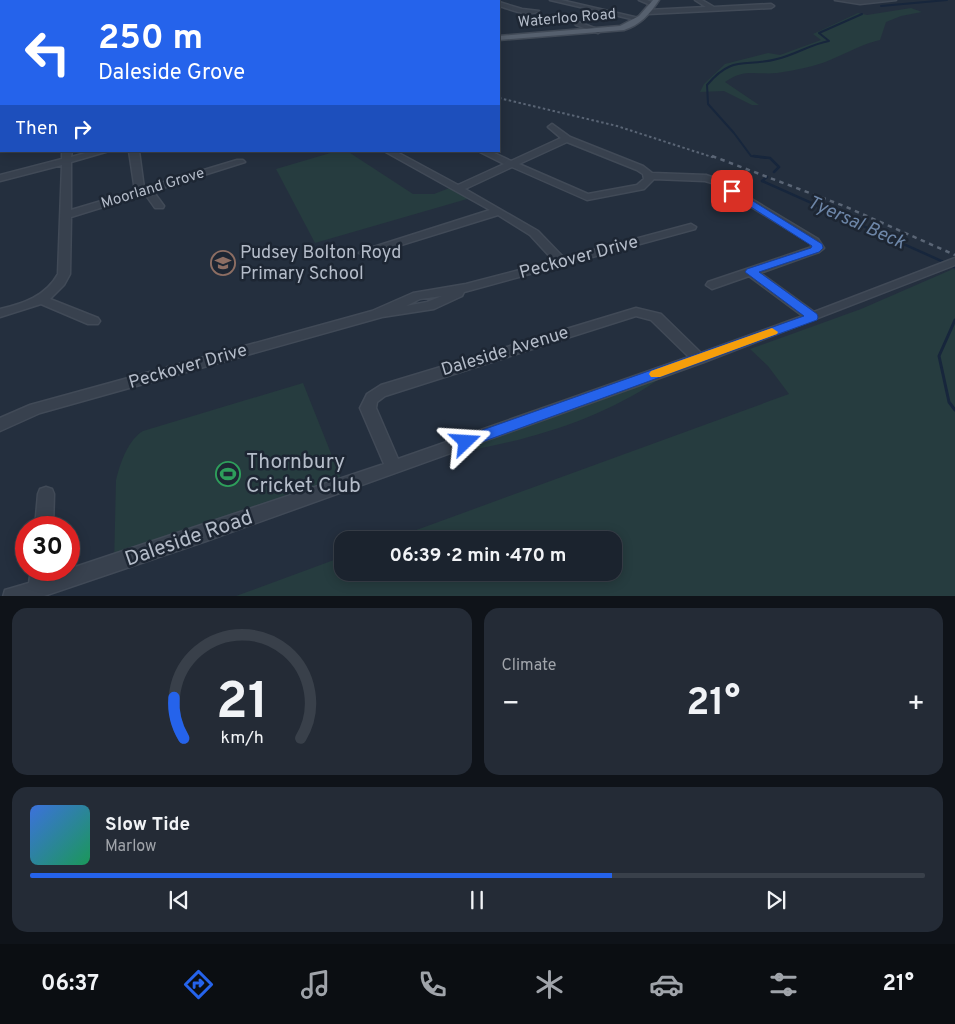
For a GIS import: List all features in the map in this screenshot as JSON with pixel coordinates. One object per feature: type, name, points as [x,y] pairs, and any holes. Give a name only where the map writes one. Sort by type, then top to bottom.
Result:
[{"type":"main road","name":"Waterloo Road","points":[[500,38],[598,31],[628,26],[648,12],[654,2]]},
{"type":"street","points":[[553,0],[640,19]]},
{"type":"street","points":[[642,0],[654,2]]},
{"type":"street","points":[[698,0],[713,9]]},
{"type":"street","points":[[725,0],[730,4],[730,8]]},
{"type":"street","points":[[648,12],[771,6],[760,0]]},
{"type":"street","points":[[838,0],[860,2],[893,0]]},
{"type":"street","points":[[500,4],[509,6],[521,14],[536,11]]},
{"type":"street","points":[[578,24],[598,31]]},
{"type":"street","points":[[552,127],[567,138],[640,168],[649,176],[715,180],[817,244],[818,248],[815,250],[712,284]]},
{"type":"street","points":[[456,189],[567,138]]},
{"type":"street","points":[[0,178],[67,156],[97,152]]},
{"type":"street","points":[[134,152],[143,192],[159,206]]},
{"type":"street","points":[[390,152],[499,211],[534,233],[562,262]]},
{"type":"street","points":[[484,152],[587,197],[640,187],[647,182],[649,176]]},
{"type":"street","points":[[0,313],[16,310],[40,299],[56,288],[64,274],[67,156]]},
{"type":"street","name":"Moorland Grove","points":[[65,215],[240,162]]},
{"type":"street","points":[[366,253],[499,211]]},
{"type":"street","name":"Peckover Drive","points":[[0,425],[35,409],[377,314],[430,306],[467,288],[691,227]]},
{"type":"street","name":"Daleside Road","points":[[12,596],[114,565],[394,468],[699,359],[950,263]]},
{"type":"street","points":[[751,272],[812,317]]},
{"type":"street","points":[[40,299],[94,321]]},
{"type":"street","name":"Daleside Avenue","points":[[394,468],[368,408],[369,402],[373,397],[386,389],[636,312],[656,317],[699,359]]},
{"type":"street","points":[[45,516],[46,494]]},
{"type":"street","points":[[37,589],[38,581]]},
{"type":"green space","points":[[911,8],[922,12],[901,16],[886,22],[880,40],[825,62],[777,73],[738,75],[725,82],[759,105],[752,105],[724,91],[700,92],[704,84],[725,64],[768,53],[780,55],[821,40],[813,34],[858,13],[867,15]]},
{"type":"green space","points":[[334,152],[349,152],[413,194],[434,194],[452,187],[474,197],[315,243],[276,169]]},
{"type":"green space","points":[[953,269],[955,270],[955,596],[236,596],[334,560],[334,581],[622,581],[622,531],[414,531],[789,394],[768,366],[750,349],[861,309]]},
{"type":"green space","points":[[656,378],[658,380],[610,407],[559,428],[506,443],[452,452]]},
{"type":"green space","name":"Thornbury Cricket Club","points":[[303,383],[344,486],[114,565],[116,480],[125,452],[138,435],[143,431]]},
{"type":"waterway","name":"Tyersal Beck","points":[[881,6],[947,0]]},
{"type":"waterway","name":"Tyersal Beck","points":[[766,158],[751,156],[734,133],[708,104],[707,85],[716,75],[732,66],[777,59],[829,41],[819,33],[862,14]]},
{"type":"waterway","name":"Tyersal Beck","points":[[754,156],[770,158],[779,167],[774,172]]},
{"type":"waterway","name":"Tyersal Beck","points":[[767,177],[762,181],[955,267]]},
{"type":"waterway","name":"Tyersal Beck","points":[[955,320],[939,356],[949,402],[955,410]]},
{"type":"railway","points":[[500,98],[617,126],[715,158]]},
{"type":"railway","points":[[712,156],[844,206],[955,255]]},
{"type":"slow traffic","points":[[656,374],[772,332]]},
{"type":"place","name":"Pudsey Bolton Royd Primary School","points":[[223,263]]},
{"type":"place","name":"Thornbury Cricket Club","points":[[228,474]]},
{"type":"route","points":[[466,442],[812,317],[751,272],[815,250],[818,248],[817,244],[732,191]]}]
